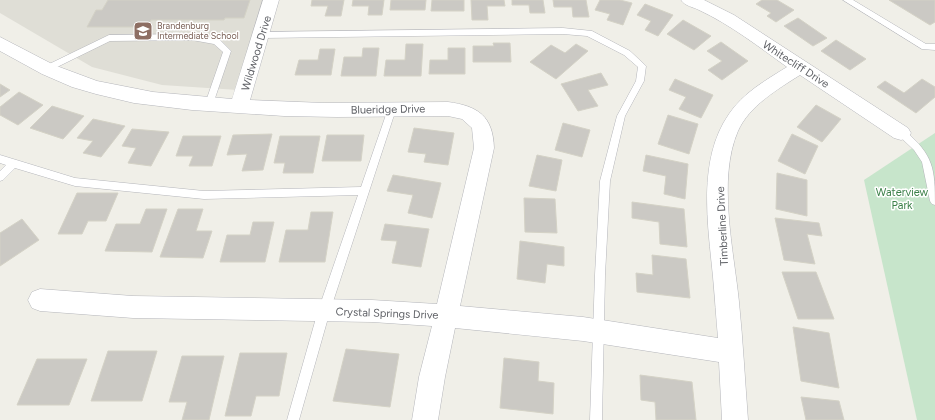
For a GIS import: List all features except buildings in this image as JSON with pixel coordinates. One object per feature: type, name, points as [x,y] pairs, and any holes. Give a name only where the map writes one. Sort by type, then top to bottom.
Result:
[{"type":"street","name":"Wildwood Drive","points":[[239,106],[262,35],[271,0]]},
{"type":"street","name":"Whitecliff Drive","points":[[689,0],[705,6],[728,19],[901,133]]},
{"type":"street","name":"Blueridge Drive","points":[[0,43],[46,69],[79,82],[114,92],[175,101],[239,106],[319,110],[438,109],[469,114],[481,125],[484,136],[484,148],[432,377],[425,420]]},
{"type":"street","name":"Timberline Drive","points":[[735,420],[731,352],[718,199],[723,148],[729,130],[749,102],[767,88],[800,67]]},
{"type":"street","name":"Crystal Springs Drive","points":[[40,300],[133,306],[372,311],[447,316],[598,330],[731,352]]},
{"type":"lane","points":[[847,0],[925,47],[935,47]]},
{"type":"lane","points":[[262,35],[563,31],[589,33],[627,53],[642,66],[640,80],[622,116],[605,181],[598,330],[596,420]]},
{"type":"lane","points":[[46,69],[109,38],[192,37],[216,42],[226,51],[209,104]]},
{"type":"lane","points":[[293,420],[324,311],[392,109]]},
{"type":"lane","points":[[901,133],[920,150],[926,160],[935,201]]},
{"type":"lane","points":[[0,158],[75,182],[204,195],[365,191]]},
{"type":"lane","points":[[0,177],[14,163]]},
{"type":"shaded area","name":"Brandenburg Intermediate School","points":[[0,0],[266,0],[238,90],[162,85],[92,67],[0,13]]},
{"type":"green space","name":"Waterview Park","points":[[935,133],[935,420],[917,420],[864,180]]},
{"type":"place","name":"Brandenburg Intermediate School","points":[[143,31]]}]
